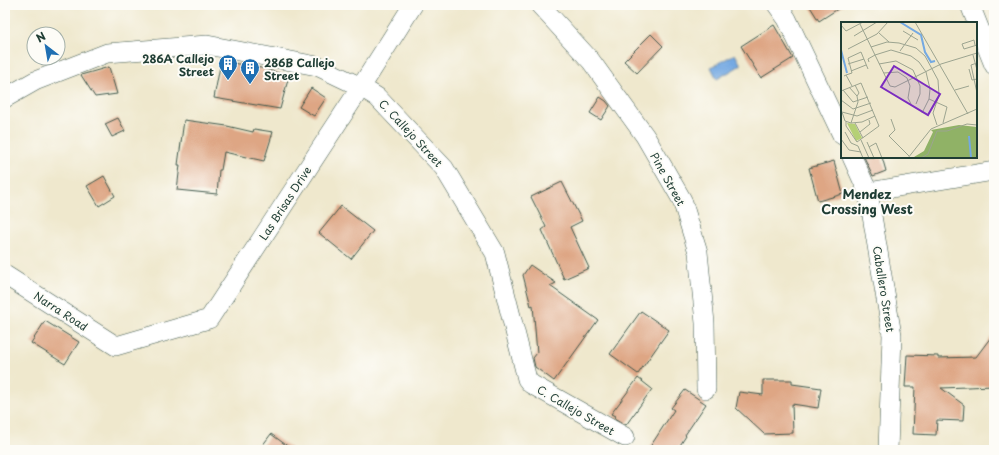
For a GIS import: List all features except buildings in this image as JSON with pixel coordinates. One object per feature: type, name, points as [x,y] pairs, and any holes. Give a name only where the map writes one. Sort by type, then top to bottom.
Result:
[{"type":"street","name":"Las Brisas Drive","points":[[116,346],[209,319],[413,5]]},
{"type":"street","name":"Pine Street","points":[[540,5],[591,61],[645,136],[682,200],[698,252],[705,324],[706,389]]},
{"type":"street","points":[[777,5],[787,19],[841,133]]},
{"type":"street","points":[[970,5],[977,22]]},
{"type":"street","points":[[977,22],[994,65]]},
{"type":"street","name":"C. Callejo Street","points":[[5,98],[35,81],[107,53],[207,46],[317,66],[361,87],[377,97],[444,168],[495,253],[527,379],[531,384],[625,438]]},
{"type":"street","name":"Caballero Street","points":[[852,158],[868,192],[892,335],[888,450]]},
{"type":"street","points":[[868,192],[994,171]]},
{"type":"street","name":"Narra Road","points":[[5,275],[116,346]]},
{"type":"water","points":[[735,54],[741,65],[717,79],[711,67]]},
{"type":"place","name":"286A Callejo Street","points":[[228,81]]},
{"type":"place","name":"286B Callejo Street","points":[[250,85]]},
{"type":"district","name":"Mendez Crossing West","points":[[867,200]]}]
